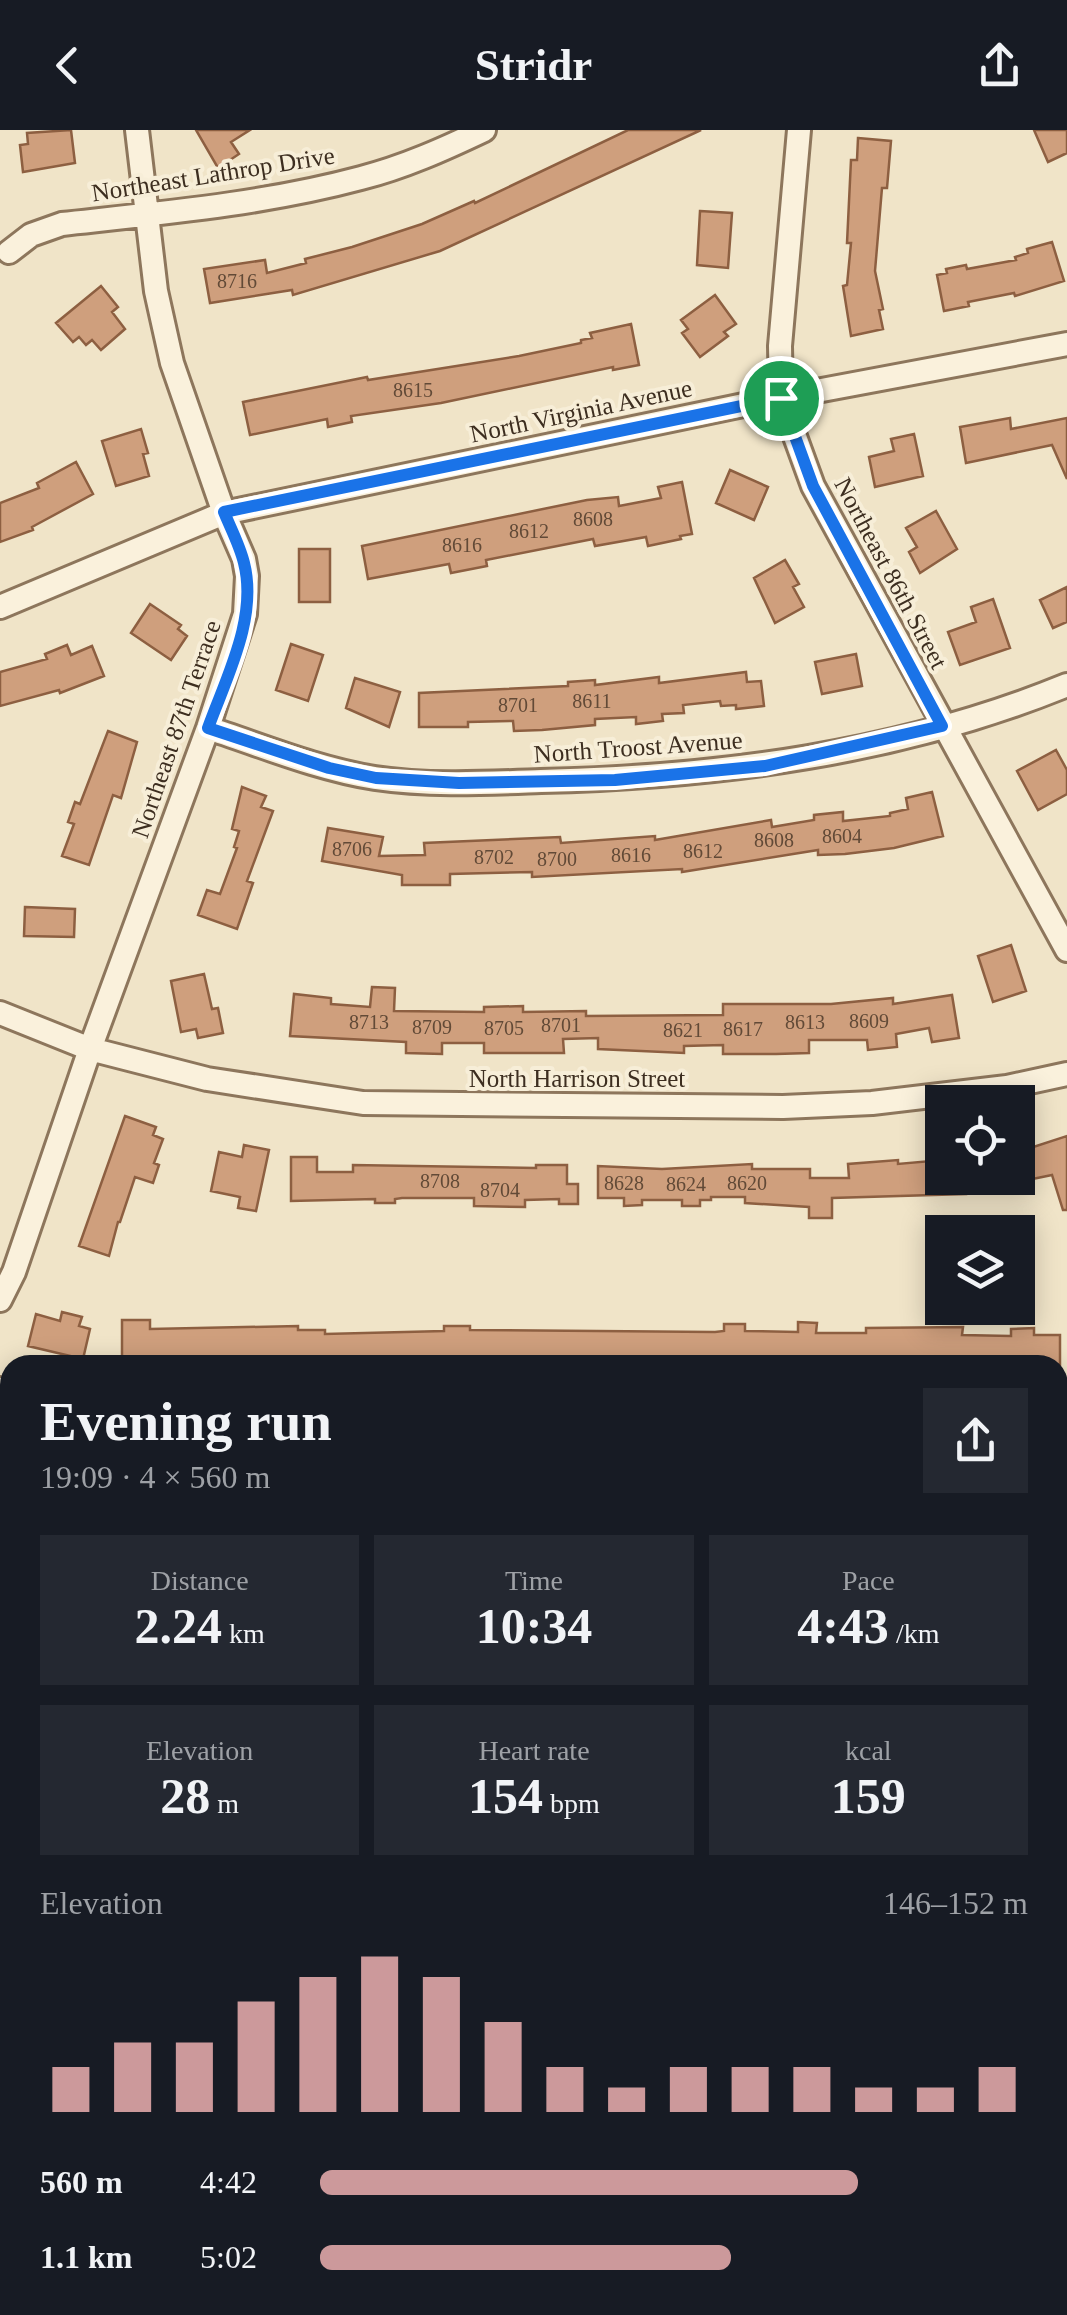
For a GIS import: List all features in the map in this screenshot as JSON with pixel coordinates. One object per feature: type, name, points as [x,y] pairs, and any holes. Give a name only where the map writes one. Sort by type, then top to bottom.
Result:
[{"type":"street","name":"Northeast 87th Terrace","points":[[0,1300],[14,1272],[90,1049],[242,633],[247,593],[244,559],[172,364],[156,291],[137,130]]},
{"type":"street","name":"Northeast Lathrop Drive","points":[[9,252],[31,235],[62,224],[276,196],[361,178],[422,159],[484,130]]},
{"type":"street","name":"Northeast 86th Street","points":[[799,130],[780,346],[781,398],[813,486],[1067,950]]},
{"type":"street","name":"North Virginia Avenue","points":[[224,512],[1067,344]]},
{"type":"street","points":[[0,608],[224,512]]},
{"type":"street","name":"North Troost Avenue","points":[[208,728],[329,768],[376,778],[459,783],[615,780],[746,768],[849,749],[1027,702],[1067,685]]},
{"type":"street","points":[[0,1013],[90,1049]]},
{"type":"street","name":"North Harrison Street","points":[[90,1049],[207,1079],[282,1093],[415,1105],[872,1103],[989,1090],[1067,1074]]},
{"type":"building","points":[[71,130],[75,163],[23,172],[20,145],[28,144],[27,133]]},
{"type":"building","points":[[196,130],[250,130],[231,142],[239,154],[218,168]]},
{"type":"building","points":[[628,130],[701,130],[440,251],[293,295],[292,290],[210,303],[204,269],[265,260],[267,273],[306,263],[305,259],[422,224],[475,203]]},
{"type":"building","points":[[1034,130],[1067,130],[1067,153],[1048,162]]},
{"type":"building","points":[[858,138],[891,141],[887,188],[882,188],[875,271],[883,329],[851,336],[843,286],[847,285],[851,243],[847,243],[851,160],[857,160]]},
{"type":"building","points":[[700,211],[732,213],[728,268],[697,265]]},
{"type":"building","points":[[1052,242],[1064,281],[944,311],[937,275],[947,273],[946,269],[1016,260],[1015,257],[1028,253],[1027,249]]},
{"type":"building","points":[[101,286],[118,307],[112,312],[125,329],[101,350],[92,340],[86,345],[79,337],[73,342],[56,323]]},
{"type":"building","points":[[715,295],[736,324],[724,332],[728,336],[700,357],[682,333],[688,329],[681,320]]},
{"type":"building","points":[[631,324],[639,365],[351,416],[352,422],[328,427],[327,419],[250,435],[243,402],[367,377],[368,380],[519,356],[581,343],[592,338],[590,333]]},
{"type":"building","points":[[1010,418],[1011,429],[1067,418],[1067,479],[1052,445],[966,463],[960,427]]},
{"type":"building","points":[[141,429],[149,476],[116,486],[102,441]]},
{"type":"building","points":[[914,434],[923,476],[875,487],[869,457],[894,451],[891,439]]},
{"type":"building","points":[[76,462],[93,494],[32,527],[33,530],[0,542],[0,503],[39,488],[37,483]]},
{"type":"building","points":[[730,470],[768,487],[754,520],[716,503]]},
{"type":"building","points":[[682,482],[692,534],[680,536],[681,539],[648,546],[646,537],[595,546],[593,539],[486,560],[487,566],[451,573],[449,564],[368,579],[362,546],[587,500],[618,497],[619,506],[661,498],[658,487]]},
{"type":"building","points":[[936,511],[957,549],[920,573],[909,552],[917,547],[906,528]]},
{"type":"building","points":[[299,549],[330,549],[330,602],[299,602]]},
{"type":"building","points":[[785,560],[799,584],[793,587],[804,607],[775,623],[754,578]]},
{"type":"building","points":[[1067,587],[1067,622],[1053,628],[1040,600]]},
{"type":"building","points":[[993,599],[1010,648],[960,665],[948,632],[976,622],[971,607]]},
{"type":"building","points":[[150,604],[181,625],[178,629],[187,636],[171,660],[131,633]]},
{"type":"building","points":[[291,644],[323,655],[308,701],[276,690]]},
{"type":"building","points":[[67,645],[71,655],[92,646],[104,676],[60,693],[59,690],[0,706],[0,672],[47,659],[45,654]]},
{"type":"building","points":[[856,654],[862,686],[822,694],[815,662]]},
{"type":"building","points":[[746,672],[747,682],[761,681],[764,706],[736,709],[736,705],[721,706],[720,701],[683,705],[684,713],[662,714],[663,721],[636,724],[636,717],[595,719],[595,725],[542,730],[514,731],[513,721],[468,722],[468,727],[419,727],[419,693],[568,686],[568,682],[595,680],[595,685],[659,677],[659,683]]},
{"type":"building","points":[[355,678],[400,692],[389,727],[346,708]]},
{"type":"building","points":[[108,731],[137,742],[121,798],[113,795],[89,865],[62,856],[74,824],[68,822],[75,802],[80,804]]},
{"type":"building","points":[[1056,750],[1067,770],[1067,794],[1038,810],[1017,771]]},
{"type":"building","points":[[242,787],[266,796],[261,807],[273,811],[247,881],[253,883],[237,929],[198,915],[207,890],[220,894],[237,848],[234,847],[239,831],[232,829]]},
{"type":"building","points":[[932,792],[943,836],[845,854],[818,855],[818,850],[682,872],[532,877],[532,872],[450,874],[450,885],[402,885],[402,875],[322,861],[328,828],[383,837],[379,856],[425,855],[424,843],[560,837],[561,843],[655,836],[655,840],[771,820],[772,827],[814,820],[814,815],[843,812],[843,821],[890,816],[908,809],[906,798]]},
{"type":"building","points":[[25,907],[75,909],[74,937],[24,936]]},
{"type":"building","points":[[1011,945],[1026,991],[993,1002],[978,956]]},
{"type":"building","points":[[204,974],[212,1009],[218,1008],[223,1033],[198,1038],[196,1029],[181,1032],[171,981]]},
{"type":"building","points":[[372,987],[395,988],[394,1011],[484,1012],[484,1007],[523,1006],[523,1012],[586,1011],[586,1016],[723,1015],[723,1004],[831,1004],[893,998],[893,1004],[952,995],[959,1038],[932,1042],[929,1028],[896,1034],[897,1047],[868,1050],[867,1040],[809,1040],[809,1053],[776,1054],[723,1054],[723,1045],[684,1046],[684,1053],[598,1049],[598,1038],[563,1039],[564,1053],[484,1053],[484,1043],[442,1043],[442,1054],[406,1053],[406,1042],[290,1036],[294,994],[331,998],[331,1004],[370,1007]]},
{"type":"building","points":[[125,1116],[156,1127],[153,1135],[163,1139],[154,1163],[159,1165],[153,1183],[135,1177],[109,1256],[79,1246]]},
{"type":"building","points":[[1067,1136],[1067,1210],[1063,1210],[1052,1175],[1035,1178],[1035,1146]]},
{"type":"building","points":[[244,1145],[269,1150],[256,1211],[238,1208],[240,1197],[211,1191],[219,1152],[242,1157]]},
{"type":"building","points":[[291,1157],[317,1157],[317,1172],[353,1172],[353,1165],[567,1165],[567,1184],[578,1184],[578,1204],[559,1204],[559,1199],[525,1200],[525,1207],[474,1206],[474,1198],[402,1198],[395,1199],[395,1203],[375,1203],[375,1199],[291,1201]]},
{"type":"building","points":[[925,1162],[925,1195],[932,1195],[832,1198],[832,1218],[809,1218],[809,1207],[745,1203],[745,1197],[711,1197],[700,1200],[700,1206],[682,1206],[682,1200],[642,1200],[642,1205],[624,1206],[624,1198],[598,1198],[598,1166],[662,1169],[752,1164],[752,1169],[810,1169],[810,1178],[849,1178],[848,1164]]},
{"type":"building","points":[[62,1312],[82,1317],[79,1326],[90,1329],[84,1355],[28,1346],[36,1314],[60,1321]]},
{"type":"building","points":[[122,1320],[150,1320],[150,1329],[298,1326],[298,1330],[325,1330],[325,1334],[444,1331],[444,1326],[470,1326],[470,1330],[715,1332],[724,1331],[724,1324],[745,1324],[745,1331],[798,1332],[798,1322],[817,1323],[816,1333],[963,1327],[962,1335],[1011,1336],[1011,1329],[1034,1328],[1034,1335],[1060,1335],[1060,1355],[122,1355]]},
{"type":"route","points":[[781,398],[813,486],[942,726],[765,766],[615,780],[459,783],[376,778],[329,768],[208,728],[242,633],[247,593],[244,559],[224,512],[781,398]]}]
